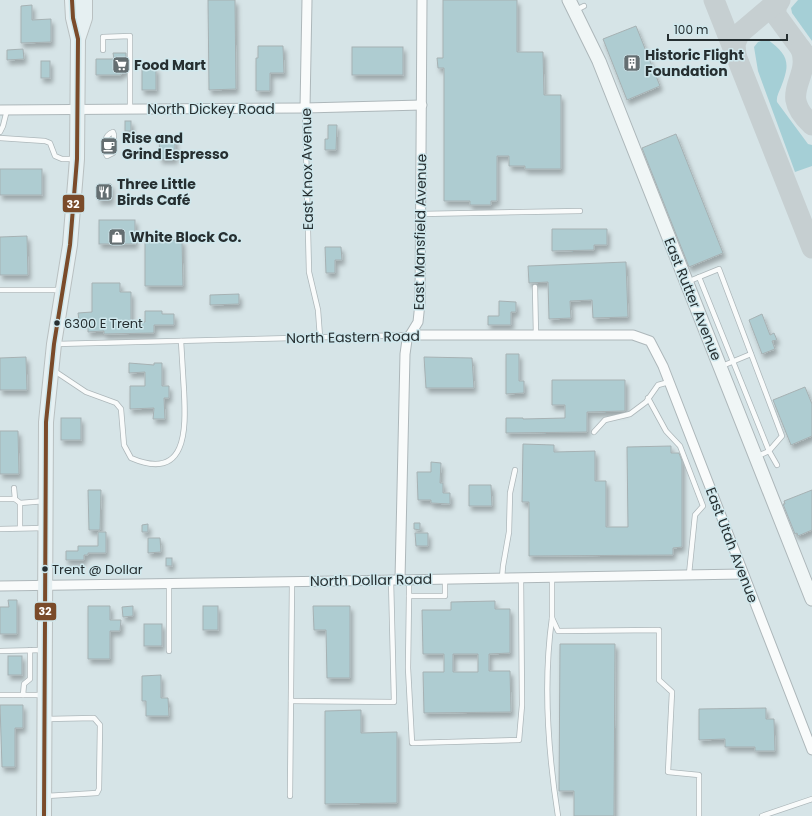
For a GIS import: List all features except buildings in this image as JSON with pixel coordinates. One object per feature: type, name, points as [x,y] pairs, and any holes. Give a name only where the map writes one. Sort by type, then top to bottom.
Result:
[{"type":"main road","points":[[44,816],[46,422],[54,344],[70,238],[78,159],[78,39],[73,18],[72,0]]},
{"type":"main road","points":[[78,39],[85,18],[85,0]]},
{"type":"street","name":"East Knox Avenue","points":[[305,108],[306,0]]},
{"type":"street","name":"East Mansfield Avenue","points":[[400,580],[405,354],[406,344],[417,325],[420,314],[422,0]]},
{"type":"street","name":"East Rutter Avenue","points":[[576,6],[588,30],[812,599]]},
{"type":"street","name":"North Dickey Road","points":[[3,110],[305,108],[422,105]]},
{"type":"street","name":"North Eastern Road","points":[[410,335],[633,335],[650,342]]},
{"type":"street","name":"East Utah Avenue","points":[[650,342],[669,382],[742,574],[812,750]]},
{"type":"street","name":"North Dollar Road","points":[[0,586],[169,585],[552,576],[742,574]]},
{"type":"lane","points":[[102,50],[103,37],[130,36],[130,110]]},
{"type":"lane","name":"East Knox Avenue","points":[[305,108],[310,277],[318,310],[320,337]]},
{"type":"lane","points":[[0,132],[3,126],[3,110]]},
{"type":"lane","points":[[113,132],[113,153],[107,156],[105,152],[105,138],[108,133],[113,132]]},
{"type":"lane","points":[[0,138],[45,141],[50,143],[55,156],[62,159],[78,159]]},
{"type":"lane","points":[[421,214],[580,211]]},
{"type":"lane","points":[[686,282],[719,269],[782,436],[768,451],[756,457]]},
{"type":"lane","points":[[699,277],[768,451],[777,465]]},
{"type":"lane","points":[[535,287],[536,336]]},
{"type":"lane","points":[[0,290],[62,290]]},
{"type":"lane","name":"North Eastern Road","points":[[54,344],[181,342],[410,335]]},
{"type":"lane","points":[[52,369],[86,392],[116,403],[121,409],[124,445],[131,458],[152,464],[167,462],[176,456],[182,445],[184,432],[185,412],[181,342]]},
{"type":"lane","points":[[720,367],[751,354]]},
{"type":"lane","points":[[594,432],[605,420],[630,414],[648,398],[658,385],[669,382]]},
{"type":"lane","points":[[648,398],[666,431],[680,446],[703,506],[695,515],[689,574]]},
{"type":"lane","points":[[502,578],[509,532],[510,493],[515,470]]},
{"type":"lane","points":[[14,488],[14,499]]},
{"type":"lane","points":[[0,499],[14,499],[20,502],[45,502]]},
{"type":"lane","points":[[20,502],[20,527]]},
{"type":"lane","points":[[0,528],[46,528]]},
{"type":"lane","points":[[552,576],[552,618],[548,650],[550,766],[558,816]]},
{"type":"lane","points":[[400,580],[409,596],[408,668],[412,743],[519,740],[522,705],[521,577]]},
{"type":"lane","points":[[409,596],[445,596],[445,579]]},
{"type":"lane","points":[[291,701],[394,702],[400,580]]},
{"type":"lane","points":[[290,796],[292,581]]},
{"type":"lane","points":[[168,651],[169,585]]},
{"type":"lane","points":[[552,618],[558,631],[563,632],[658,630],[659,680],[672,692],[668,772],[699,775],[699,816]]},
{"type":"lane","points":[[23,695],[24,684],[30,679],[30,650]]},
{"type":"lane","points":[[0,651],[44,650]]},
{"type":"lane","points":[[0,695],[44,695]]},
{"type":"lane","points":[[44,719],[94,718],[100,725],[99,789],[97,792],[44,797]]},
{"type":"lane","points":[[762,816],[812,799]]},
{"type":"shaded area","points":[[798,0],[812,0],[812,41],[792,13],[791,8]]},
{"type":"shaded area","points":[[767,39],[783,55],[787,65],[777,96],[777,102],[808,144],[812,145],[812,166],[795,172],[758,71],[754,47],[758,42]]},
{"type":"taxiway","points":[[714,0],[812,248]]},
{"type":"taxiway","points":[[736,56],[735,44],[739,34],[779,0]]},
{"type":"taxiway","points":[[780,0],[776,7],[776,15],[809,60]]},
{"type":"taxiway","points":[[801,49],[803,60],[797,86],[797,104],[802,114],[812,125]]},
{"type":"transit line","name":"32","points":[[44,816],[46,422],[54,344],[70,245],[77,159],[78,39],[73,18],[72,0]]},
{"type":"place","name":"Historic Flight Foundation","points":[[632,63]]},
{"type":"place","name":"Food Mart","points":[[121,65]]},
{"type":"place","name":"Rise and Grind Espresso","points":[[109,146]]},
{"type":"place","name":"Three Little Birds Café","points":[[104,192]]},
{"type":"place","name":"White Block Co.","points":[[117,237]]},
{"type":"place","name":"6300 E Trent","points":[[57,323]]},
{"type":"place","name":"Trent @ Dollar","points":[[45,569]]}]
